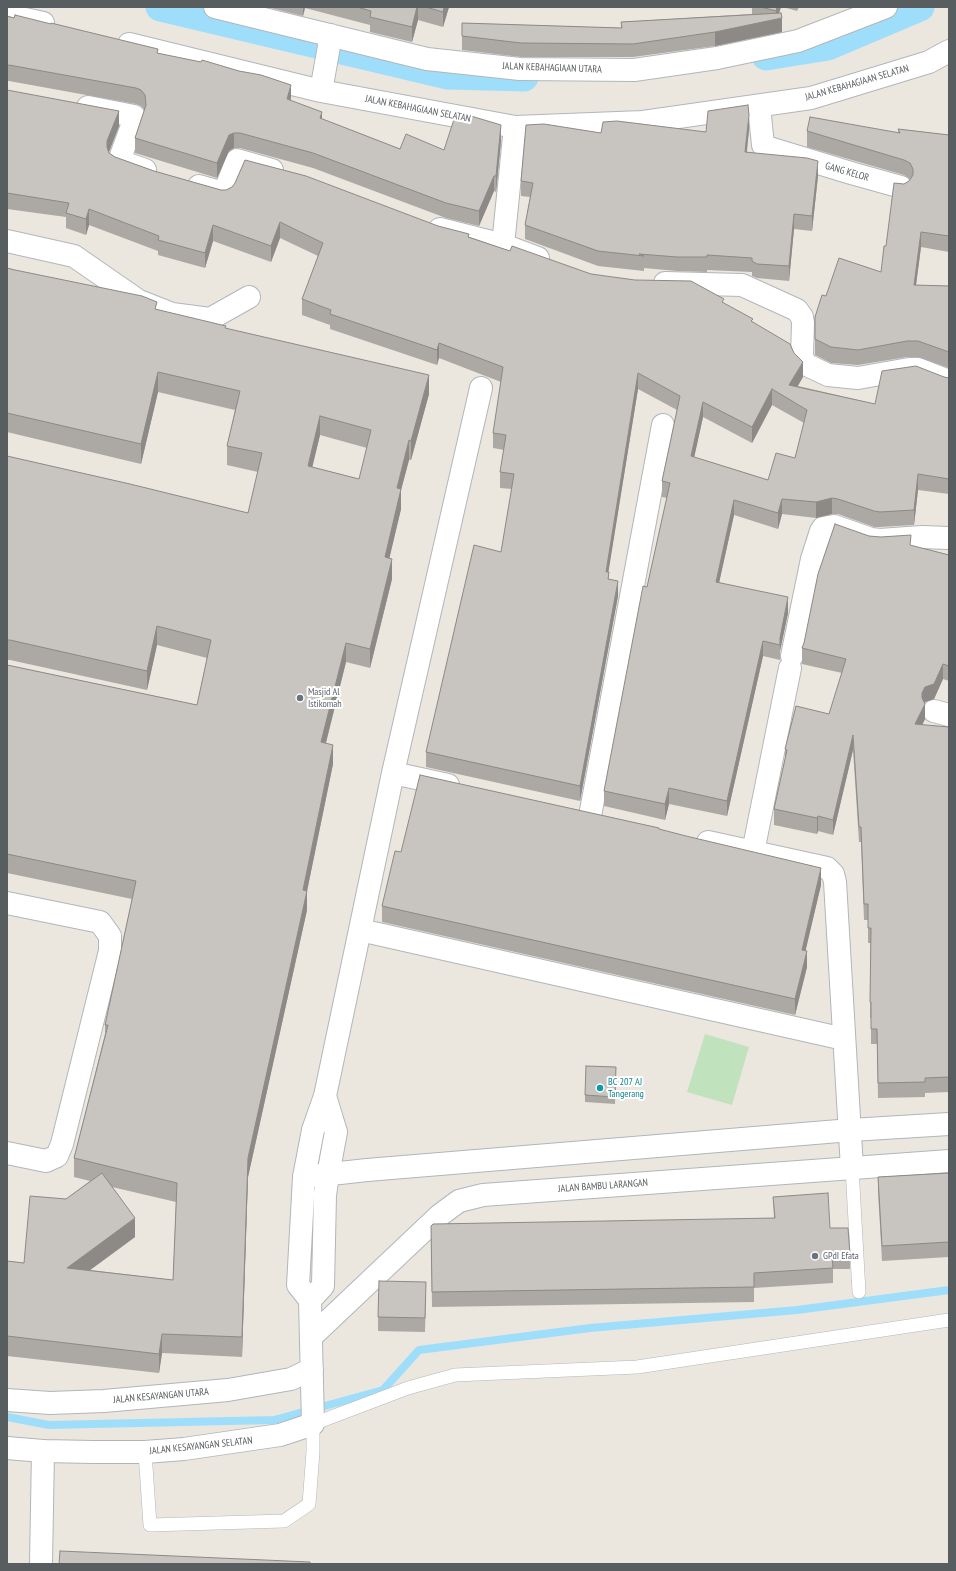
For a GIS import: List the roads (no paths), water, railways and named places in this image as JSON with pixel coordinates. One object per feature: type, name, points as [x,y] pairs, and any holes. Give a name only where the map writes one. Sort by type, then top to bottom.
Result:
[{"type":"street","name":"JALAN KEBAHAGIAAN UTARA","points":[[215,7],[330,38],[427,59],[520,69],[634,70],[717,58],[798,41],[886,7]]},
{"type":"street","points":[[7,15],[61,28]]},
{"type":"street","points":[[322,88],[330,38]]},
{"type":"street","name":"JALAN KEBAHAGIAAN SELATAN","points":[[107,39],[322,88],[515,127],[643,122],[811,98],[929,62],[949,51]]},
{"type":"street","points":[[69,104],[134,116],[134,120],[119,161],[172,178],[224,193],[237,160],[288,174]]},
{"type":"street","name":"GANG KELOR","points":[[759,106],[763,145],[766,147],[901,187]]},
{"type":"street","points":[[503,245],[515,127]]},
{"type":"street","points":[[421,222],[442,230],[503,245],[560,266]]},
{"type":"street","points":[[7,242],[74,256],[139,301],[172,314],[210,319],[248,297]]},
{"type":"street","points":[[643,283],[742,285],[781,302],[796,310],[802,317],[802,356],[804,361],[828,375],[858,378],[909,369],[918,369],[949,381]]},
{"type":"street","points":[[313,1418],[310,1300],[298,1285],[304,1178],[313,1130],[325,1096],[393,773],[481,388]]},
{"type":"street","points":[[613,821],[582,814],[664,425]]},
{"type":"street","points":[[753,852],[812,559],[821,531],[823,528],[834,526],[874,540],[922,537],[949,538]]},
{"type":"street","points":[[393,773],[468,790]]},
{"type":"street","points":[[690,838],[827,868],[833,874],[835,882],[851,1130],[852,1168]]},
{"type":"street","points":[[7,903],[100,922],[110,936],[110,951],[62,1144],[57,1156],[46,1161],[7,1153]]},
{"type":"street","points":[[360,930],[844,1038]]},
{"type":"street","points":[[310,1300],[323,1286],[325,1195],[336,1132],[325,1096]]},
{"type":"street","points":[[304,1178],[375,1169],[851,1130],[949,1124]]},
{"type":"street","name":"JALAN BAMBU LARANGAN","points":[[311,1337],[440,1215],[459,1201],[483,1195],[949,1161]]},
{"type":"street","name":"JALAN KESAYANGAN UTARA","points":[[7,1400],[50,1403],[104,1401],[214,1392],[312,1375]]},
{"type":"street","name":"JALAN KESAYANGAN SELATAN","points":[[7,1448],[43,1451],[145,1452],[184,1449],[280,1435],[313,1418]]},
{"type":"street","points":[[41,1564],[43,1451]]},
{"type":"lane","points":[[852,1168],[859,1292]]},
{"type":"lane","points":[[145,1452],[150,1525],[284,1521],[309,1504],[313,1452],[313,1418],[408,1388],[455,1375],[637,1367],[949,1320]]},
{"type":"waterway","points":[[160,7],[447,75],[524,77]]},
{"type":"waterway","points":[[766,56],[828,46],[920,7]]},
{"type":"waterway","points":[[7,1417],[49,1425],[274,1420],[383,1390],[419,1350],[590,1328],[797,1310],[949,1290]]},
{"type":"place","name":"Masjid Al Istikomah","points":[[300,698]]},
{"type":"place","name":"BC 207 AJ Tangerang","points":[[600,1088]]},
{"type":"place","name":"GPdI Efata","points":[[815,1256]]}]
